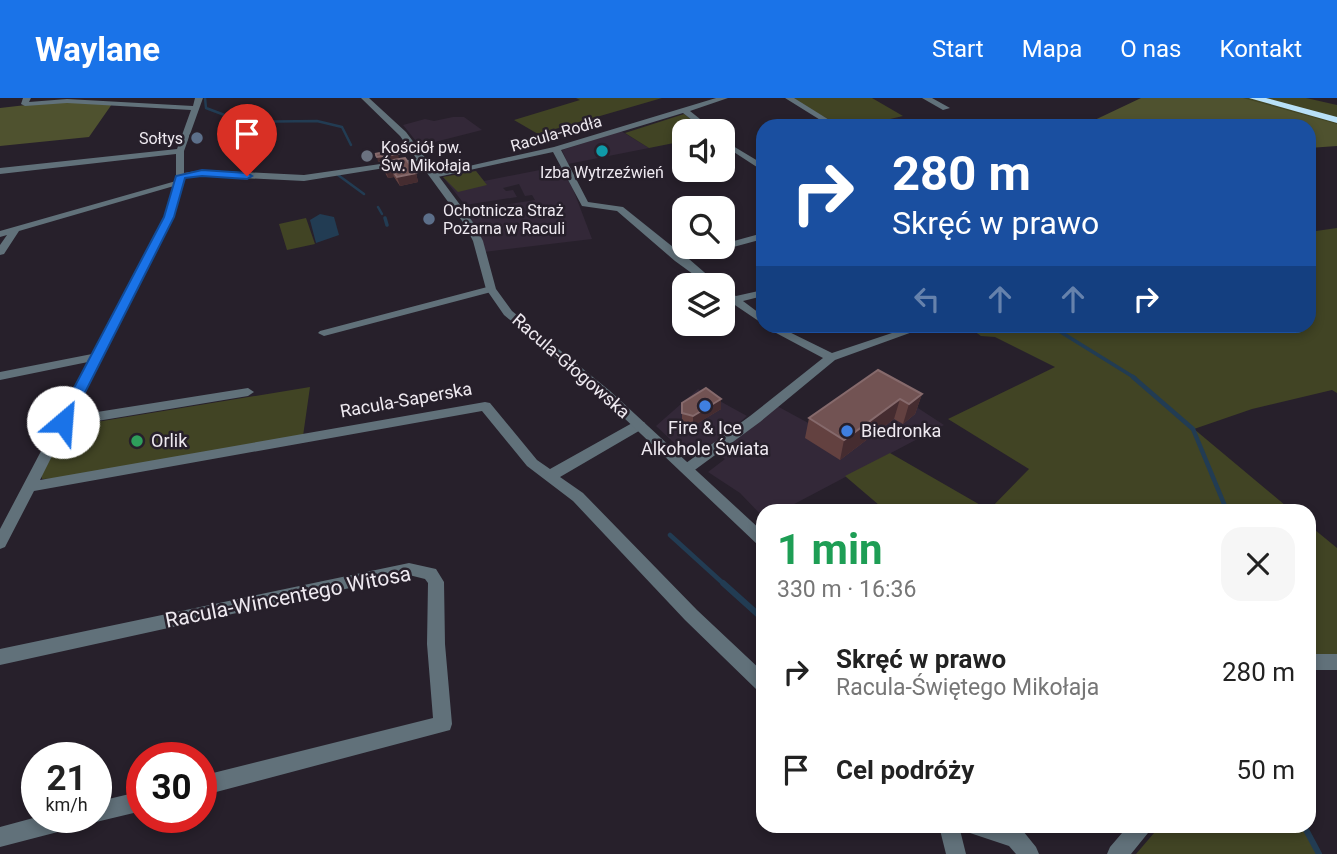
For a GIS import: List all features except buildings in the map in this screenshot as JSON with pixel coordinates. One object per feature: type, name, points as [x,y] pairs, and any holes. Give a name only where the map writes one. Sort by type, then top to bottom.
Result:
[{"type":"highway","points":[[1254,98],[1337,118]]},
{"type":"highway","points":[[1273,98],[1337,118]]},
{"type":"street","points":[[27,98],[25,104],[67,101],[195,108]]},
{"type":"street","points":[[0,543],[7,516],[29,487],[169,217],[181,179],[180,151],[199,98]]},
{"type":"street","name":"Racula-Głogowska","points":[[365,98],[392,122],[474,231],[491,289],[508,313],[639,425],[756,534]]},
{"type":"street","name":"Racula-Rodła","points":[[433,175],[556,149],[723,98]]},
{"type":"street","points":[[789,98],[824,119]]},
{"type":"street","points":[[926,98],[946,108]]},
{"type":"street","points":[[684,110],[696,119]]},
{"type":"street","points":[[556,149],[585,204],[620,209],[672,253]]},
{"type":"street","points":[[735,150],[756,163]]},
{"type":"street","points":[[0,171],[180,151]]},
{"type":"street","points":[[0,234],[202,173],[304,178],[422,160]]},
{"type":"street","points":[[0,252],[16,229]]},
{"type":"street","points":[[735,244],[756,238]]},
{"type":"street","points":[[679,259],[698,273]]},
{"type":"street","points":[[324,333],[491,289]]},
{"type":"street","points":[[735,300],[756,295]]},
{"type":"street","points":[[735,300],[756,316]]},
{"type":"street","points":[[783,333],[831,357]]},
{"type":"street","points":[[687,469],[755,419],[831,357],[902,333]]},
{"type":"street","points":[[0,376],[96,357]]},
{"type":"street","points":[[63,422],[248,392]]},
{"type":"street","name":"Racula-Saperska","points":[[29,487],[480,405],[487,407],[532,463],[578,497],[691,615],[756,677]]},
{"type":"street","points":[[550,475],[639,425]]},
{"type":"street","name":"Racula-Wincentego Witosa","points":[[0,657],[409,569],[430,573],[436,582],[436,644],[443,724],[217,782]]},
{"type":"street","points":[[1316,662],[1337,662]]},
{"type":"street","points":[[0,837],[21,832]]},
{"type":"street","points":[[951,833],[956,854]]},
{"type":"street","points":[[1011,833],[1029,854]]},
{"type":"street","points":[[1117,854],[1135,833]]},
{"type":"shaded area","points":[[464,117],[482,130],[427,144],[431,149],[424,151],[403,125],[425,119],[434,121]]},
{"type":"shaded area","points":[[621,131],[649,148],[568,164],[562,150]]},
{"type":"shaded area","points":[[560,166],[573,189],[592,239],[484,252],[474,224],[465,211],[535,200],[532,195],[525,196],[519,184],[503,188],[506,191],[513,190],[517,197],[465,205],[443,177],[476,171],[484,181]]},
{"type":"shaded area","points":[[872,378],[944,425],[794,504],[756,504],[756,510],[740,493],[708,472],[725,459],[715,452],[777,406],[812,425]]},
{"type":"shaded area","points":[[698,389],[747,416],[717,441],[694,453],[684,452],[656,426]]},
{"type":"green space","points":[[576,98],[662,98],[538,134],[514,120],[580,100]]},
{"type":"green space","points":[[791,98],[872,98],[903,116],[890,119],[828,119]]},
{"type":"green space","points":[[1141,98],[1243,98],[1337,124],[1337,146],[1316,148],[1316,119],[1097,119]]},
{"type":"green space","points":[[1226,98],[1306,98],[1337,105],[1337,127],[1316,122],[1316,119],[1306,119]]},
{"type":"green space","points":[[61,101],[112,104],[89,137],[0,146],[0,108]]},
{"type":"green space","points":[[684,114],[691,119],[672,119],[672,143],[649,148],[625,133]]},
{"type":"green space","points":[[476,171],[487,185],[458,192],[443,177]]},
{"type":"green space","points":[[306,218],[315,244],[287,250],[279,224]]},
{"type":"green space","points":[[1337,228],[1337,393],[1332,390],[1252,409],[1194,429],[1284,504],[995,504],[1029,469],[948,419],[1055,367],[995,337],[977,333],[1316,333],[1316,231]]},
{"type":"green space","points":[[310,387],[303,436],[65,478],[42,479],[41,473],[66,427]]},
{"type":"green space","points":[[890,453],[979,504],[878,504],[845,476]]},
{"type":"green space","points":[[1316,531],[1337,548],[1337,665],[1316,664]]},
{"type":"green space","points":[[1154,833],[1308,833],[1319,854],[1136,854]]},
{"type":"water","points":[[320,214],[334,217],[339,235],[316,243],[310,220]]},
{"type":"waterway","points":[[205,98],[206,108],[243,122],[317,121],[342,127],[351,145]]},
{"type":"waterway","points":[[338,175],[364,194]]},
{"type":"waterway","points":[[378,207],[382,214]]},
{"type":"waterway","points":[[385,218],[387,225]]},
{"type":"waterway","points":[[1062,333],[1135,378]]},
{"type":"waterway","points":[[1133,377],[1193,429],[1224,504]]},
{"type":"waterway","points":[[670,535],[725,585]]},
{"type":"waterway","points":[[723,583],[756,613]]},
{"type":"waterway","points":[[1308,833],[1319,854]]},
{"type":"place","name":"Sołtys","points":[[197,138]]},
{"type":"place","name":"Izba Wytrzeźwień","points":[[602,151]]},
{"type":"place","name":"Kościół pw. Św. Mikołaja","points":[[367,156]]},
{"type":"place","name":"Ochotnicza Straż Pożarna w Raculi","points":[[429,219]]},
{"type":"place","name":"Fire & Ice Alkohole Świata","points":[[705,406]]},
{"type":"place","name":"Biedronka","points":[[847,431]]},
{"type":"place","name":"Orlik","points":[[137,441]]},
{"type":"route","points":[[63,422],[169,217],[181,176],[202,173],[247,176]]}]
